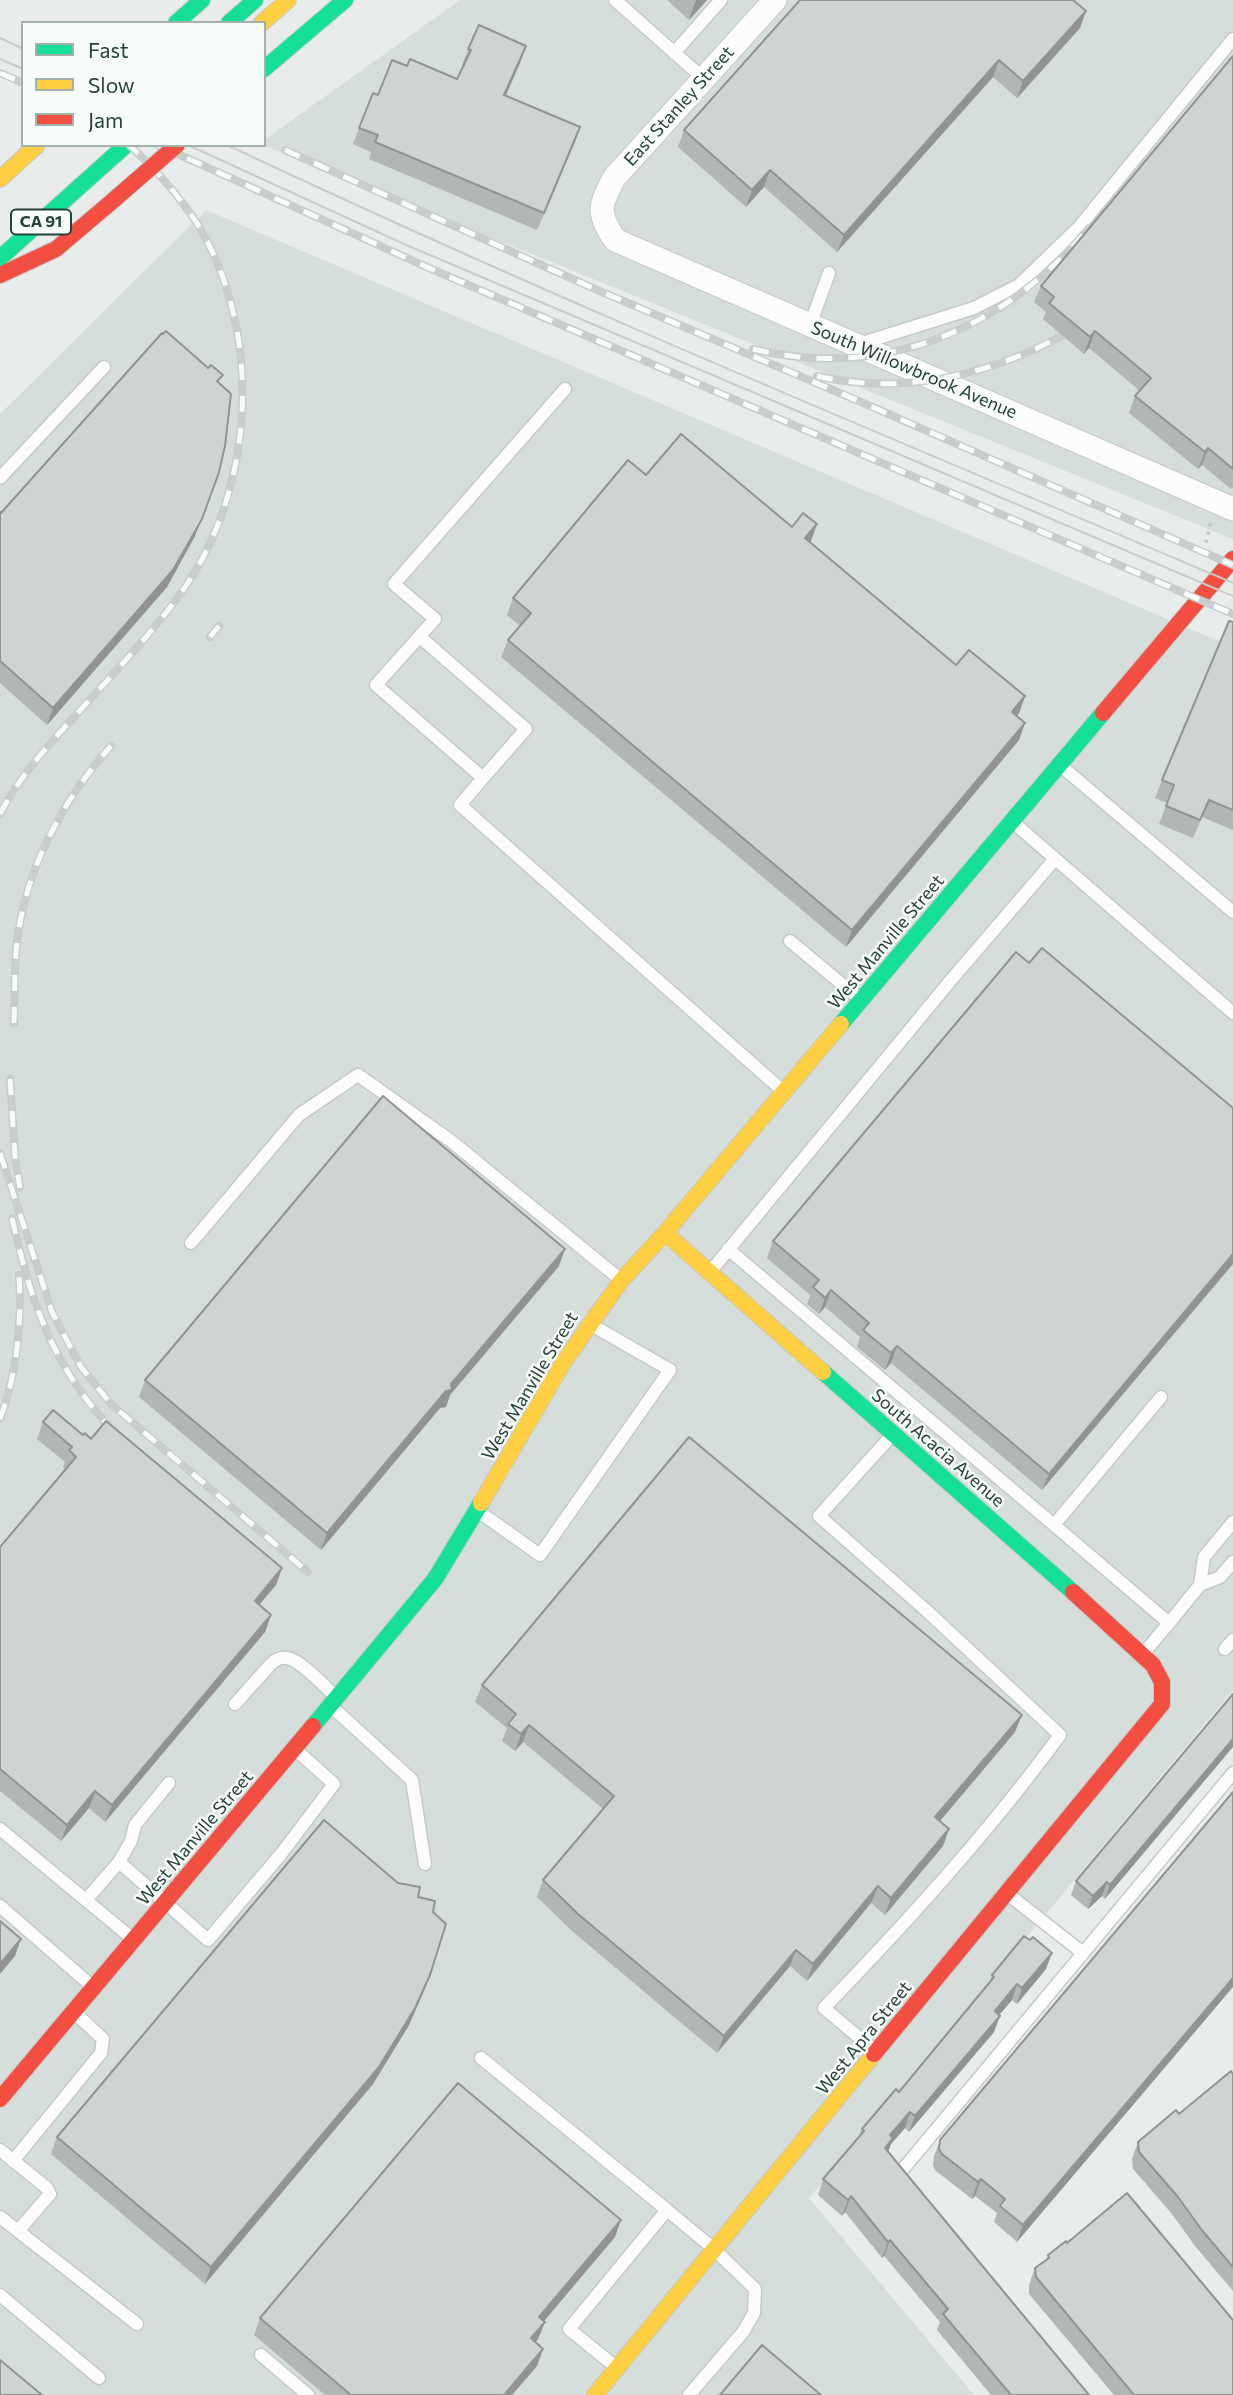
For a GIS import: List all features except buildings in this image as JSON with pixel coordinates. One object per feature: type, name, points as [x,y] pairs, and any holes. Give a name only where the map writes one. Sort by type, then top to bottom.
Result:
[{"type":"main road","points":[[178,21],[202,0]]},
{"type":"main road","points":[[231,21],[255,0]]},
{"type":"main road","points":[[264,21],[288,0]]},
{"type":"main road","points":[[266,67],[345,0]]},
{"type":"main road","name":"CA 91","points":[[0,258],[124,147]]},
{"type":"main road","points":[[0,275],[56,250],[175,147]]},
{"type":"main road","points":[[0,178],[34,148]]},
{"type":"main road","name":"West Manville Street","points":[[0,2099],[435,1579],[563,1363],[621,1280],[665,1233],[1233,559]]},
{"type":"main road","name":"South Acacia Avenue","points":[[665,1233],[1143,1654],[1156,1667],[1163,1683],[1162,1704]]},
{"type":"main road","name":"West Apra Street","points":[[595,2395],[1162,1704]]},
{"type":"street","name":"East Stanley Street","points":[[602,221],[602,201],[614,178],[775,0]]},
{"type":"street","name":"South Willowbrook Avenue","points":[[602,221],[615,240],[856,345],[1223,512]]},
{"type":"lane","points":[[615,0],[704,79]]},
{"type":"lane","points":[[674,53],[721,0]]},
{"type":"lane","points":[[856,345],[974,307],[1019,285],[1079,227],[1233,39]]},
{"type":"lane","points":[[810,325],[829,273]]},
{"type":"lane","points":[[0,478],[104,367]]},
{"type":"lane","points":[[483,778],[376,685],[435,619],[394,584],[565,389]]},
{"type":"lane","points":[[420,637],[526,729]]},
{"type":"lane","points":[[535,718],[460,805],[784,1092]]},
{"type":"lane","points":[[1060,765],[1233,912]]},
{"type":"lane","points":[[1012,822],[1233,1013]]},
{"type":"lane","points":[[710,1272],[951,980],[1055,859]]},
{"type":"lane","points":[[790,941],[861,1001]]},
{"type":"lane","points":[[191,1243],[299,1115],[358,1075],[451,1141],[621,1280]]},
{"type":"lane","points":[[729,1249],[1169,1623]]},
{"type":"lane","points":[[477,1511],[540,1555],[670,1370],[590,1323]]},
{"type":"lane","points":[[1054,1525],[1161,1397]]},
{"type":"lane","points":[[876,2053],[824,2008],[879,1951],[1013,1798],[1060,1735],[929,1612],[818,1517],[893,1434]]},
{"type":"lane","points":[[1200,1585],[1204,1557],[1233,1522]]},
{"type":"lane","points":[[1143,1654],[1200,1585],[1220,1577],[1233,1562]]},
{"type":"lane","points":[[235,1704],[276,1659],[287,1658],[301,1665],[412,1780],[425,1864]]},
{"type":"lane","points":[[119,1862],[208,1940],[281,1854],[334,1784],[295,1749]]},
{"type":"lane","points":[[904,2168],[1233,1773]]},
{"type":"lane","points":[[86,1899],[119,1862],[139,1818],[169,1783]]},
{"type":"lane","points":[[0,1829],[134,1941]]},
{"type":"lane","points":[[1006,1893],[1083,1953]]},
{"type":"lane","points":[[0,1906],[94,1988]]},
{"type":"lane","points":[[13,2161],[101,2053],[103,2039],[73,2012]]},
{"type":"lane","points":[[481,2058],[714,2249],[755,2289],[754,2313],[743,2332],[689,2395]]},
{"type":"lane","points":[[0,2150],[47,2188],[50,2194],[18,2231]]},
{"type":"lane","points":[[617,2368],[569,2329],[667,2210]]},
{"type":"lane","points":[[0,2217],[137,2324]]},
{"type":"lane","points":[[0,2295],[99,2378]]},
{"type":"lane","points":[[261,2355],[308,2395]]},
{"type":"path","points":[[1206,543],[1223,512]]},
{"type":"shaded area","points":[[460,0],[1233,0],[1233,539],[266,146],[266,139]]},
{"type":"shaded area","points":[[206,210],[1233,647],[1233,1690],[809,2198],[974,2395],[0,2395],[0,414]]},
{"type":"tram line","points":[[0,38],[21,48]]},
{"type":"tram line","points":[[0,59],[21,68]]},
{"type":"tram line","points":[[192,147],[404,244],[1233,596]]},
{"type":"tram line","points":[[231,147],[602,314],[1233,583]]},
{"type":"railway","points":[[0,73],[21,82]]},
{"type":"railway","points":[[0,814],[34,763],[143,641],[181,593],[206,552],[224,507],[236,460],[242,411],[241,362],[234,314],[219,268],[198,225],[183,203],[131,147]]},
{"type":"railway","points":[[162,147],[429,268],[1233,614]]},
{"type":"railway","points":[[285,150],[595,289],[1233,565]]},
{"type":"railway","points":[[753,349],[801,357],[849,358],[894,351],[938,338],[980,319],[1019,294],[1056,264],[1089,228]]},
{"type":"railway","points":[[817,376],[882,384],[946,378],[1008,360],[1067,333]]},
{"type":"railway","points":[[210,637],[219,626]]},
{"type":"railway","points":[[14,1023],[17,942],[29,888],[38,862],[77,789],[111,746]]},
{"type":"railway","points":[[10,1079],[15,1157],[20,1188]]},
{"type":"railway","points":[[0,1153],[52,1312],[81,1367],[111,1404],[308,1572]]},
{"type":"railway","points":[[12,1218],[28,1280],[49,1336],[78,1387],[119,1437]]},
{"type":"railway","points":[[0,1419],[11,1384],[17,1348],[19,1275]]},
{"type":"traffic: fast","points":[[178,21],[202,0]]},
{"type":"traffic: fast","points":[[231,21],[255,0]]},
{"type":"traffic: fast","points":[[266,67],[345,0]]},
{"type":"traffic: fast","points":[[0,258],[124,147]]},
{"type":"traffic: fast","points":[[841,1024],[1103,713]]},
{"type":"traffic: fast","points":[[823,1372],[1073,1592]]},
{"type":"traffic: fast","points":[[313,1726],[435,1579],[481,1503]]},
{"type":"traffic: slow","points":[[264,21],[288,0]]},
{"type":"traffic: slow","points":[[0,179],[35,147]]},
{"type":"traffic: slow","points":[[481,1503],[563,1363],[621,1281],[665,1233],[841,1024]]},
{"type":"traffic: slow","points":[[665,1233],[823,1372]]},
{"type":"traffic: slow","points":[[595,2395],[874,2054]]},
{"type":"traffic: jam","points":[[109,204],[175,147]]},
{"type":"traffic: jam","points":[[0,275],[56,249],[109,204]]},
{"type":"traffic: jam","points":[[1103,713],[1233,559]]},
{"type":"traffic: jam","points":[[874,2054],[1162,1704],[1162,1682],[1153,1665],[1073,1592]]},
{"type":"traffic: jam","points":[[0,2099],[313,1726]]}]
